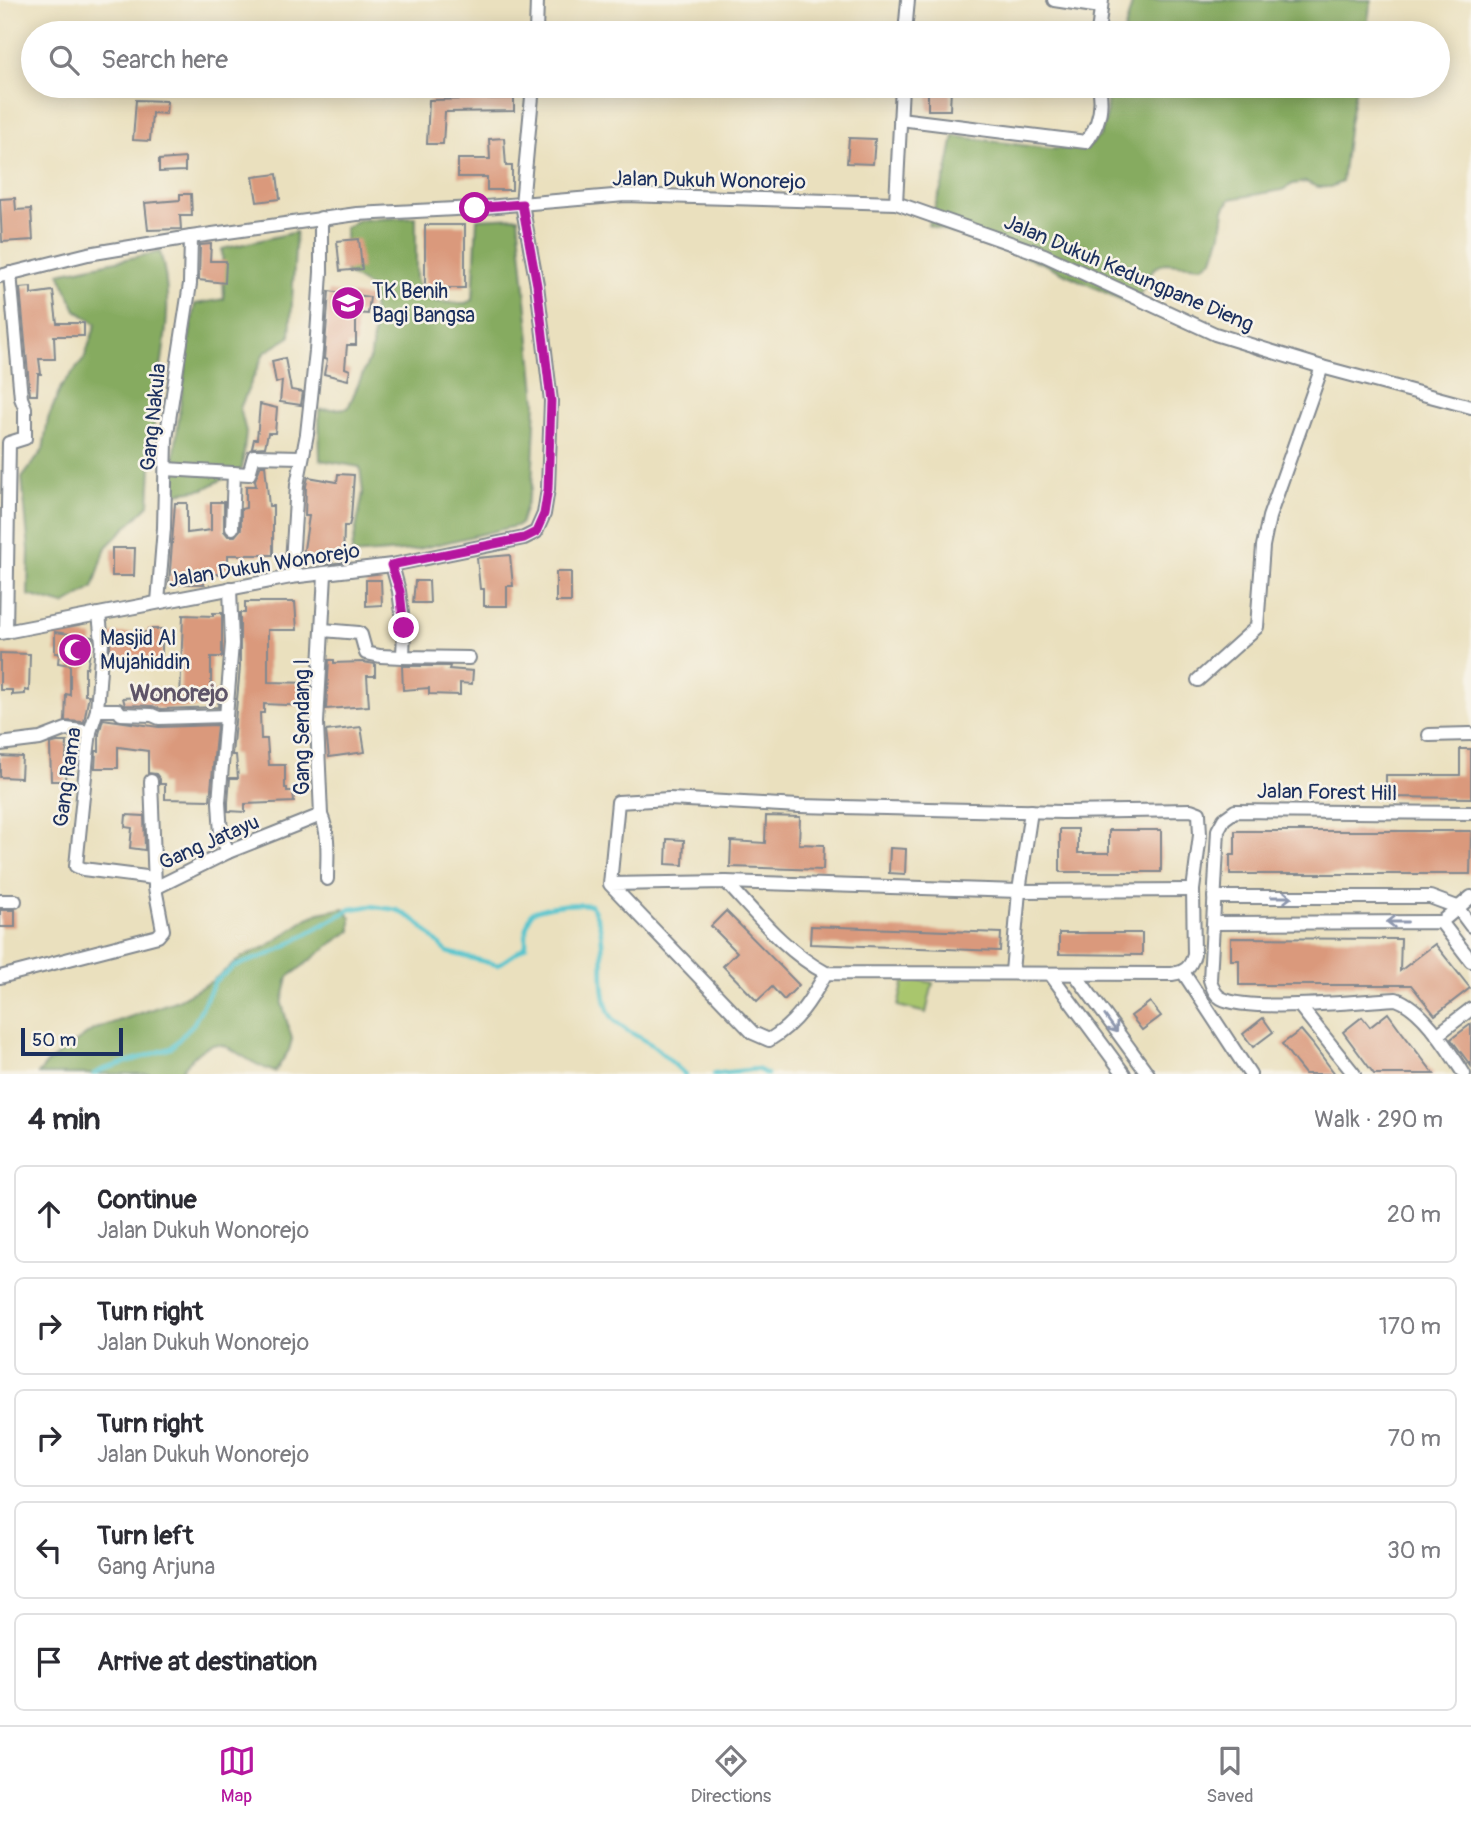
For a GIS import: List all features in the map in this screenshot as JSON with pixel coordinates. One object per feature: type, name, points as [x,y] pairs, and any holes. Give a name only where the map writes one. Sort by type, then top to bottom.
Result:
[{"type":"street","points":[[536,21],[537,0]]},
{"type":"street","points":[[906,21],[908,0]]},
{"type":"street","points":[[1054,0],[1101,4]]},
{"type":"street","points":[[522,204],[532,98]]},
{"type":"street","points":[[896,203],[901,98]]},
{"type":"street","points":[[900,119],[1086,142],[1095,131],[1101,111],[1100,98]]},
{"type":"street","name":"Jalan Dukuh Wonorejo","points":[[5,274],[88,254],[321,218],[625,195],[896,203]]},
{"type":"street","name":"Jalan Dukuh Kedungpane Dieng","points":[[896,203],[1044,255],[1215,334],[1322,367],[1471,407]]},
{"type":"street","name":"Jalan Dukuh Wonorejo","points":[[3,632],[230,588],[391,565],[524,538],[536,532],[544,514],[548,489],[551,401],[537,285],[522,204]]},
{"type":"street","points":[[291,578],[297,485],[307,434],[316,351],[321,218]]},
{"type":"street","name":"Gang Nakula","points":[[158,602],[166,439],[190,284],[191,237]]},
{"type":"street","points":[[3,632],[9,443],[25,438],[25,408],[21,398],[5,274]]},
{"type":"street","points":[[1198,680],[1257,628],[1269,517],[1322,367]]},
{"type":"street","points":[[166,470],[251,472],[254,456],[301,457]]},
{"type":"street","points":[[232,528],[234,473]]},
{"type":"street","points":[[391,565],[400,591],[404,628],[403,657]]},
{"type":"street","name":"Gang Sendang I","points":[[325,574],[317,723],[321,815],[328,841],[327,878]]},
{"type":"street","points":[[228,852],[219,822],[232,644],[230,588]]},
{"type":"street","name":"Gang Rama","points":[[99,614],[102,642],[97,710],[90,732],[76,866],[155,883]]},
{"type":"street","points":[[323,630],[359,633],[363,639],[363,649],[368,654],[469,658]]},
{"type":"street","points":[[97,710],[118,710],[121,714],[152,715],[159,718],[225,716]]},
{"type":"street","points":[[0,744],[40,739],[66,729],[90,732]]},
{"type":"street","points":[[1429,736],[1471,734]]},
{"type":"street","points":[[151,781],[155,883]]},
{"type":"street","points":[[726,882],[783,943],[826,973],[1012,972],[1051,975],[1183,972],[1191,965],[1194,955],[1193,890],[1200,835],[1199,813],[1191,810],[1063,812],[799,806],[669,799],[618,802],[610,884],[753,1033],[769,1040],[783,1032],[805,1010],[826,973]]},
{"type":"street","points":[[1012,972],[1019,891],[1031,811]]},
{"type":"street","name":"Jalan Forest Hill","points":[[1464,1074],[1437,1035],[1408,1005],[1396,999],[1299,1005],[1239,1003],[1223,999],[1214,992],[1210,980],[1217,830],[1235,811],[1471,813]]},
{"type":"street","name":"Gang Jatayu","points":[[0,977],[158,936],[163,930],[155,883],[321,815]]},
{"type":"street","points":[[610,884],[726,882],[1019,891],[1193,890]]},
{"type":"street","points":[[1214,897],[1430,897],[1457,907],[1471,926]]},
{"type":"street","points":[[1214,923],[1441,922],[1471,897]]},
{"type":"street","points":[[0,901],[15,901]]},
{"type":"street","points":[[1441,922],[1471,961]]},
{"type":"street","points":[[1183,972],[1251,1074]]},
{"type":"street","points":[[1075,974],[1148,1074]]},
{"type":"street","points":[[1051,975],[1124,1074]]},
{"type":"street","points":[[1299,1005],[1354,1074]]},
{"type":"street","points":[[1437,1035],[1471,1009]]},
{"type":"green space","points":[[1133,0],[1371,0],[1368,21],[1127,21]]},
{"type":"green space","points":[[1107,98],[1354,98],[1342,182],[1330,187],[1317,187],[1306,182],[1293,184],[1282,190],[1230,199],[1224,210],[1221,234],[1213,259],[1202,266],[1165,263],[1154,268],[1134,306],[1040,262],[928,225],[947,172],[954,136],[1051,149],[1086,148],[1100,136],[1106,118]]},
{"type":"green space","points":[[416,217],[416,279],[423,296],[432,301],[463,304],[473,300],[477,219],[518,217],[536,402],[532,486],[520,525],[414,550],[351,555],[363,493],[360,467],[320,460],[319,410],[348,408],[371,355],[375,321],[371,288],[346,273],[345,228],[358,220]]},
{"type":"green space","points":[[296,232],[290,337],[264,353],[240,408],[246,432],[242,469],[204,489],[170,494],[195,304],[224,299],[222,249]]},
{"type":"green space","points":[[160,252],[167,288],[167,306],[154,424],[149,505],[106,547],[93,588],[64,605],[28,595],[29,550],[22,478],[43,450],[48,419],[61,387],[84,359],[96,324],[76,310],[59,273]]},
{"type":"green space","points":[[344,908],[351,918],[351,931],[288,977],[282,1004],[292,1039],[289,1050],[275,1072],[225,1046],[215,1045],[205,1048],[193,1057],[179,1074],[38,1074],[48,1062],[93,1030],[178,1000],[212,981],[242,957],[266,947],[308,918]]},
{"type":"green space","points":[[905,976],[933,983],[926,1013],[898,1006]]},
{"type":"building","points":[[514,98],[514,111],[445,112],[443,144],[427,144],[429,100]]},
{"type":"building","points":[[928,98],[951,98],[950,110],[928,110]]},
{"type":"building","points":[[136,100],[167,101],[166,114],[152,113],[150,141],[133,140]]},
{"type":"building","points":[[504,138],[506,166],[512,166],[512,190],[487,190],[487,177],[458,177],[458,159],[490,159],[489,139]]},
{"type":"building","points":[[849,138],[875,139],[873,164],[847,163]]},
{"type":"building","points":[[185,158],[185,171],[159,172],[159,160]]},
{"type":"building","points":[[277,174],[280,199],[257,202],[253,177]]},
{"type":"building","points":[[180,194],[191,194],[192,216],[180,216],[181,229],[148,230],[145,203],[180,200]]},
{"type":"building","points":[[15,198],[16,210],[31,209],[33,240],[2,242],[0,199]]},
{"type":"building","points":[[425,225],[465,225],[465,288],[425,288]]},
{"type":"building","points":[[359,239],[362,269],[340,271],[337,241]]},
{"type":"building","points":[[211,244],[210,261],[226,261],[225,283],[199,280],[200,245]]},
{"type":"building","points":[[31,287],[31,294],[53,291],[57,323],[84,323],[84,336],[54,336],[55,359],[39,359],[41,374],[38,374],[37,395],[30,395],[20,288]]},
{"type":"building","points":[[329,291],[370,297],[368,314],[356,313],[356,345],[347,345],[345,368],[350,370],[348,380],[324,374],[327,360],[324,359]]},
{"type":"building","points":[[285,358],[291,390],[303,392],[301,405],[280,402],[282,381],[276,383],[272,361]]},
{"type":"building","points":[[260,404],[277,408],[275,433],[268,433],[265,447],[252,448],[254,439],[257,439]]},
{"type":"building","points":[[261,465],[265,465],[269,506],[273,506],[273,555],[228,555],[228,574],[204,574],[204,584],[169,584],[175,503],[187,503],[187,533],[211,530],[211,502],[224,502],[224,531],[228,536],[235,536],[241,529],[241,509],[246,508],[246,486],[256,486],[255,480]]},
{"type":"building","points":[[338,474],[354,475],[351,518],[349,526],[344,526],[343,562],[322,565],[322,559],[303,556],[309,516],[305,516],[306,486],[308,477],[337,482]]},
{"type":"building","points":[[112,548],[135,548],[134,576],[112,576]]},
{"type":"building","points":[[510,555],[513,586],[507,586],[507,606],[484,606],[484,589],[480,589],[477,558]]},
{"type":"building","points":[[556,572],[571,572],[571,602],[556,602]]},
{"type":"building","points":[[366,580],[381,580],[382,605],[366,606]]},
{"type":"building","points":[[415,581],[429,581],[430,603],[413,603]]},
{"type":"building","points":[[245,602],[295,602],[297,630],[268,630],[268,682],[310,683],[309,706],[264,704],[264,713],[260,713],[261,739],[267,739],[269,765],[285,765],[285,788],[287,791],[293,791],[294,802],[245,804],[245,812],[228,811],[228,802],[230,778],[238,778],[236,755],[232,755],[240,667],[240,613],[245,613]]},
{"type":"building","points":[[213,613],[222,613],[222,657],[211,657],[211,692],[219,692],[218,707],[161,709],[125,705],[123,698],[162,696],[162,701],[180,701],[183,615],[213,616]]},
{"type":"building","points":[[148,629],[162,629],[162,666],[150,666],[150,662],[110,664],[110,634],[148,632]]},
{"type":"building","points":[[55,632],[93,637],[85,668],[85,695],[89,695],[84,722],[65,721],[66,694],[70,695],[70,665],[58,663]]},
{"type":"building","points":[[0,653],[30,654],[29,691],[25,690],[25,694],[12,695],[12,690],[0,690]]},
{"type":"building","points":[[329,660],[334,660],[334,663],[375,664],[375,676],[367,676],[369,706],[326,709]]},
{"type":"building","points":[[402,666],[450,666],[449,669],[473,671],[472,684],[460,683],[460,695],[429,694],[429,688],[403,690]]},
{"type":"building","points":[[103,719],[159,727],[217,725],[210,800],[165,799],[165,784],[160,784],[156,774],[148,773],[148,751],[118,747],[118,768],[95,768]]},
{"type":"building","points":[[361,727],[365,752],[329,757],[326,731]]},
{"type":"building","points":[[67,742],[65,781],[51,781],[50,744]]},
{"type":"building","points":[[1460,749],[1471,749],[1471,798],[1386,797],[1386,775],[1460,775]]},
{"type":"building","points":[[0,756],[22,757],[21,778],[0,777]]},
{"type":"building","points":[[126,815],[144,816],[145,850],[130,848],[132,828],[125,827]]},
{"type":"building","points":[[766,816],[800,817],[799,844],[824,845],[823,870],[730,867],[731,841],[765,843]]},
{"type":"building","points":[[1060,829],[1078,829],[1078,853],[1109,853],[1109,830],[1161,830],[1161,872],[1060,872]]},
{"type":"building","points":[[1235,831],[1471,831],[1470,874],[1230,874],[1230,855],[1235,855]]},
{"type":"building","points":[[667,839],[684,840],[683,865],[666,864]]},
{"type":"building","points":[[890,848],[906,849],[905,874],[889,873]]},
{"type":"building","points":[[0,910],[15,910],[15,927],[0,927]]},
{"type":"building","points":[[726,911],[799,985],[784,1000],[772,987],[757,1001],[723,966],[737,952],[711,926]]},
{"type":"building","points":[[811,926],[1001,933],[1000,951],[810,944]]},
{"type":"building","points":[[1059,933],[1142,933],[1142,955],[1059,954]]},
{"type":"building","points":[[1231,938],[1401,939],[1400,971],[1435,944],[1470,988],[1435,1015],[1411,985],[1239,985],[1239,960],[1231,960]]},
{"type":"building","points":[[1150,1002],[1161,1016],[1142,1030],[1131,1016]]},
{"type":"building","points":[[1388,1013],[1434,1074],[1374,1074],[1343,1032],[1362,1017],[1370,1027]]},
{"type":"building","points":[[1263,1018],[1273,1032],[1253,1047],[1243,1034]]},
{"type":"building","points":[[1471,1024],[1471,1066],[1451,1039]]},
{"type":"building","points":[[1301,1030],[1335,1074],[1305,1074],[1296,1063],[1282,1044]]},
{"type":"waterway","points":[[94,1074],[171,1048],[194,1023],[215,981],[235,966],[273,953],[351,909],[371,906],[397,910],[415,920],[447,952],[498,965],[526,946],[526,928],[532,912],[576,904],[591,905],[597,917],[601,930],[605,999],[612,1018],[652,1045],[685,1074]]},
{"type":"waterway","points":[[714,1074],[757,1069],[767,1074]]},
{"type":"place","name":"TK Benih Bagi Bangsa","points":[[348,303]]},
{"type":"place","name":"Masjid Al Mujahiddin","points":[[75,650]]},
{"type":"district","name":"Wonorejo","points":[[179,693]]},
{"type":"route","points":[[404,628],[400,591],[391,565],[524,538],[536,532],[544,514],[548,489],[551,401],[537,285],[522,204],[475,208]]}]
